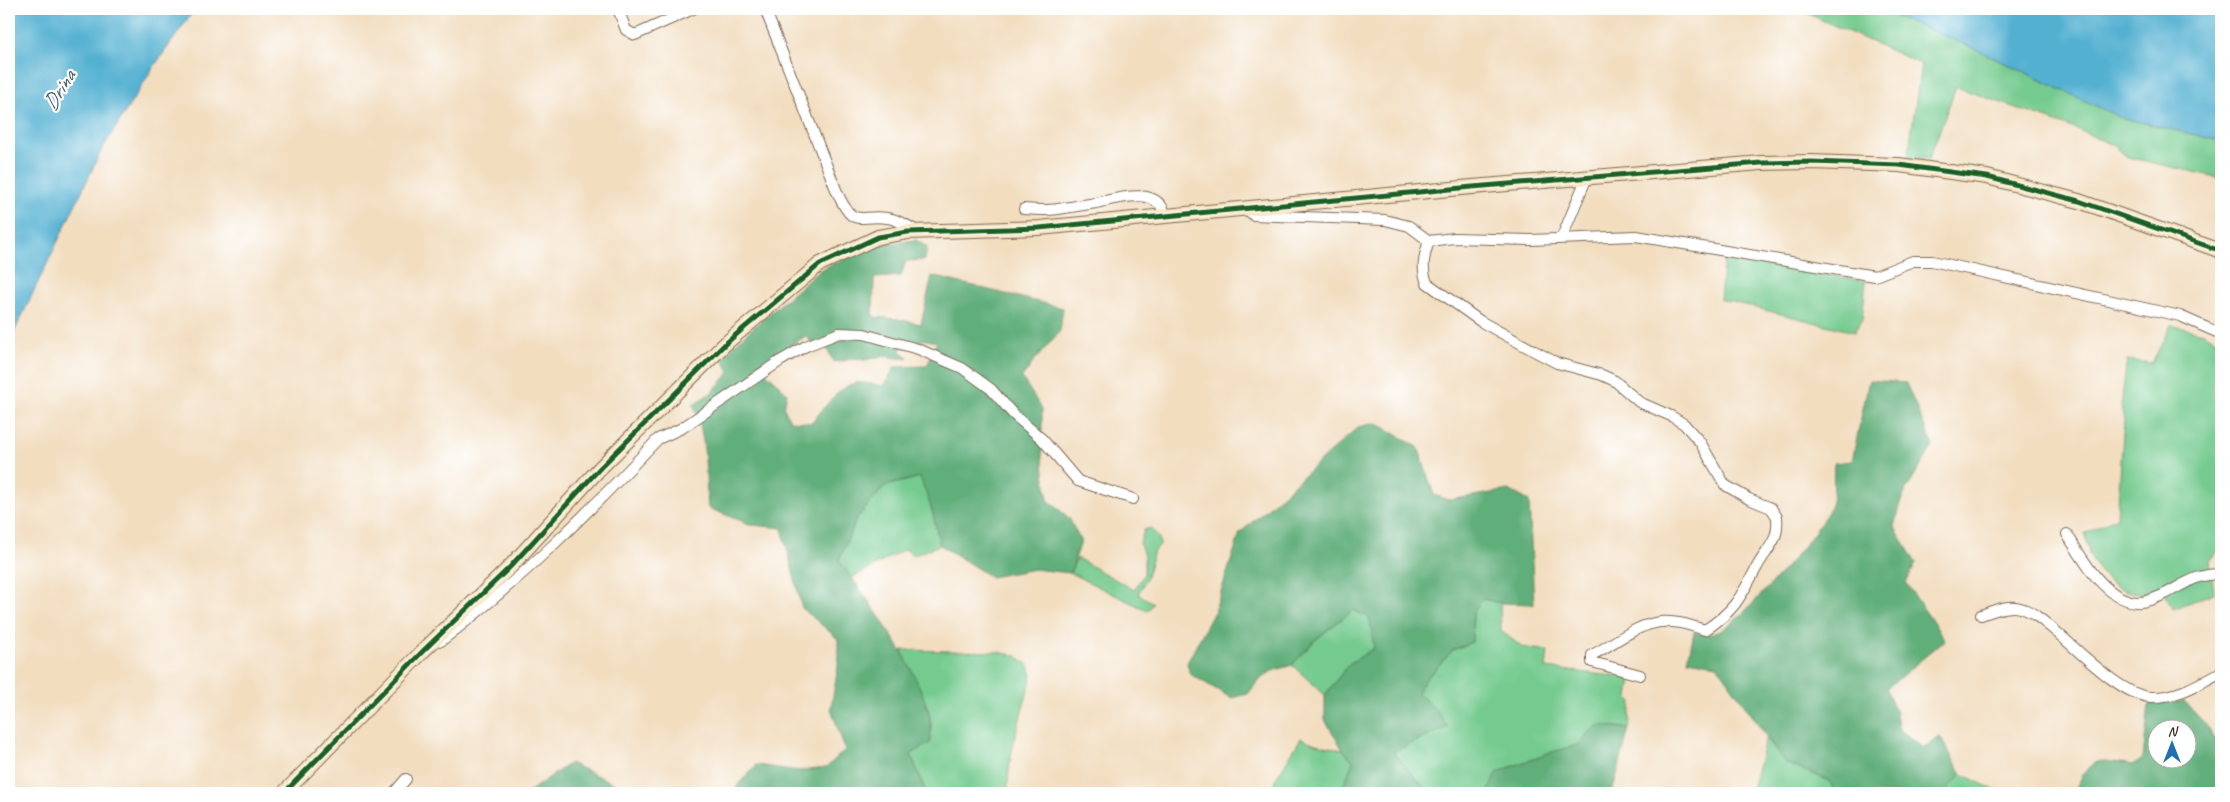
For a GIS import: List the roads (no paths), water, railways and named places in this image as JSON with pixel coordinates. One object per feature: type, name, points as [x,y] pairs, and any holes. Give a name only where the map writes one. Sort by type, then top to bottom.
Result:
[{"type":"street","points":[[618,9],[625,28],[630,34],[635,35],[693,9]]},
{"type":"street","points":[[765,9],[837,192],[846,209],[852,216],[859,219],[892,219],[919,232]]},
{"type":"street","points":[[284,793],[423,651],[510,567],[600,468],[725,344],[820,264],[878,237],[919,232],[1039,228],[1761,163],[1811,162],[1899,164],[1987,177],[2079,201],[2221,251]]},
{"type":"street","points":[[1562,237],[1587,178]]},
{"type":"street","points":[[1024,209],[1055,210],[1115,199],[1145,197],[1159,204],[1164,210],[1166,217]]},
{"type":"street","points":[[1246,208],[1253,215],[1385,220],[1409,226],[1429,241],[1454,238],[1530,240],[1562,237],[1636,236],[1875,276],[1913,261],[1932,261],[2180,316],[2221,334]]},
{"type":"street","points":[[1429,241],[1424,255],[1423,274],[1426,283],[1480,321],[1557,364],[1602,375],[1639,402],[1684,424],[1700,442],[1724,485],[1749,499],[1771,508],[1777,517],[1776,538],[1740,600],[1724,618],[1705,630],[1676,623],[1654,622],[1592,655],[1592,662],[1640,675]]},
{"type":"street","points":[[423,651],[442,640],[480,611],[527,570],[658,440],[682,428],[780,360],[823,338],[839,333],[864,334],[918,349],[962,368],[990,389],[1013,414],[1042,439],[1078,481],[1133,499]]},
{"type":"street","points":[[2067,534],[2094,576],[2114,593],[2136,602],[2148,601],[2205,574],[2221,574]]},
{"type":"street","points":[[1982,615],[2009,607],[2027,611],[2066,639],[2100,670],[2133,694],[2150,697],[2173,695],[2195,687],[2221,672]]},
{"type":"street","points":[[394,793],[406,778]]},
{"type":"water","name":"Drina","points":[[15,9],[195,9],[155,65],[102,149],[9,343],[9,19]]},
{"type":"water","points":[[1877,9],[2221,9],[2221,141],[2119,117],[1965,44]]}]
